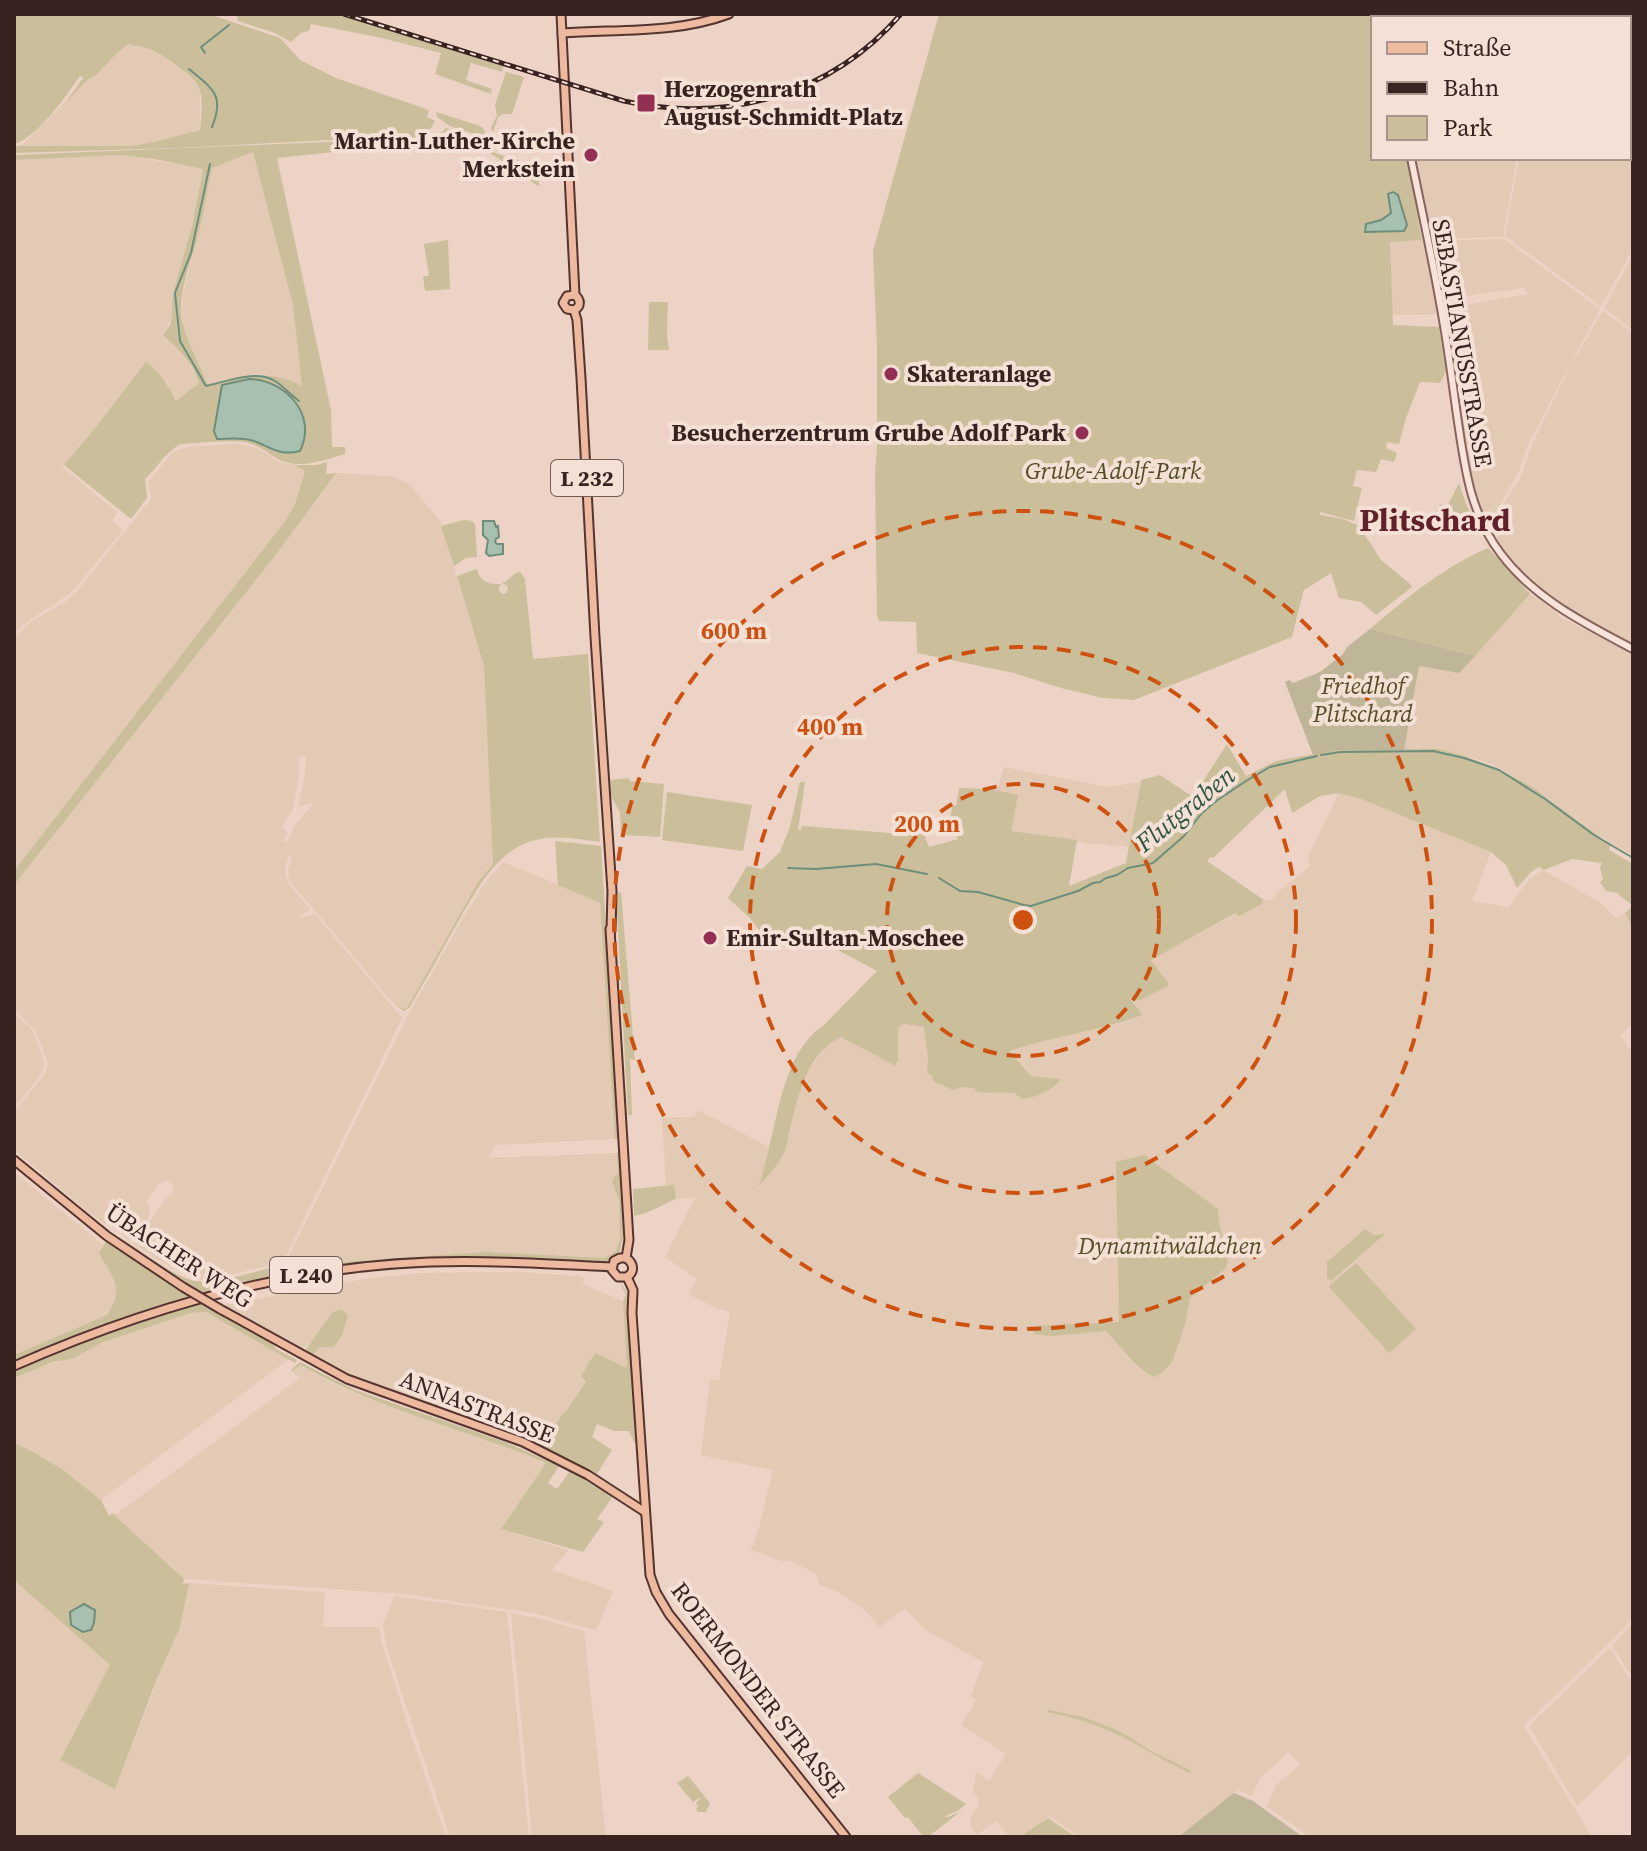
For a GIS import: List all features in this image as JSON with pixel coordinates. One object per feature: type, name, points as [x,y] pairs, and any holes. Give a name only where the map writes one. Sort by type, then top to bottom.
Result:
[{"type":"main road","name":"L 232","points":[[561,14],[575,295],[580,303],[574,310],[567,309],[563,303],[567,296],[575,295]]},
{"type":"main road","points":[[562,33],[689,25],[729,14]]},
{"type":"main road","name":"L 232","points":[[574,310],[581,378],[612,891],[611,931],[629,1240],[626,1258]]},
{"type":"main road","name":"ÜBACHER WEG","points":[[14,1160],[107,1236],[183,1287],[332,1372]]},
{"type":"main road","points":[[626,1258],[633,1266],[632,1272],[627,1277],[618,1277],[612,1267],[617,1259],[626,1258]]},
{"type":"main road","name":"L 240","points":[[14,1366],[166,1307],[292,1277],[428,1262],[544,1262],[612,1267]]},
{"type":"main road","name":"ROERMONDER STRASSE","points":[[627,1277],[633,1290],[645,1512],[650,1575],[656,1592],[846,1837]]},
{"type":"main road","name":"ANNASTRASSE","points":[[332,1372],[363,1386],[523,1442],[588,1475],[645,1512]]},
{"type":"street","name":"SEBASTIANUSSTRASSE","points":[[1411,160],[1443,317],[1466,476],[1475,508],[1499,551],[1533,589],[1551,603],[1633,649]]},
{"type":"green space","points":[[14,14],[209,14],[280,38],[300,60],[336,78],[429,110],[427,117],[435,121],[424,139],[388,137],[14,153],[14,146],[130,146],[153,142],[200,130],[202,108],[198,85],[189,75],[152,50],[128,44],[65,103],[83,78],[80,76],[42,125],[14,144]]},
{"type":"green space","points":[[236,14],[337,14],[503,66],[502,72],[471,63],[466,80],[492,89],[491,94],[435,74],[441,53],[311,24],[309,31],[301,33],[291,42],[275,33],[238,21]]},
{"type":"green space","name":"Grube-Adolf-Park","points":[[939,14],[1392,14],[1371,16],[1371,160],[1410,160],[1422,240],[1390,242],[1393,325],[1439,327],[1446,371],[1440,383],[1420,382],[1399,444],[1387,442],[1386,448],[1397,453],[1394,462],[1381,459],[1376,472],[1357,470],[1353,486],[1362,488],[1354,521],[1320,512],[1320,515],[1359,526],[1381,560],[1412,587],[1376,615],[1361,602],[1339,598],[1331,573],[1304,589],[1292,637],[1134,700],[1103,698],[1014,673],[917,653],[916,622],[879,621],[877,615],[877,347],[873,251]]},
{"type":"green space","points":[[1390,14],[1544,14],[1544,16]]},
{"type":"green space","points":[[1633,14],[1633,249],[1601,306],[1505,236],[1519,160],[1631,160],[1631,16],[1546,16]]},
{"type":"green space","points":[[128,44],[149,48],[196,81],[200,89],[200,130],[130,146],[21,146],[87,80]]},
{"type":"green space","points":[[506,72],[524,77],[512,114],[498,117],[493,132],[491,127],[497,116],[495,105]]},
{"type":"green space","points":[[436,112],[477,125],[483,128],[487,137],[450,126],[437,117]]},
{"type":"green space","points":[[446,128],[484,141],[483,148],[426,138],[440,134]]},
{"type":"green space","points":[[401,139],[443,143],[440,151],[423,145],[402,145],[277,158],[331,410],[332,447],[345,447],[345,454],[312,463],[294,464],[244,442],[181,444],[166,455],[145,479],[147,498],[131,519],[64,465],[146,362],[164,380],[176,401],[199,383],[180,351],[163,335],[172,317],[173,293],[192,227],[203,169],[120,155],[14,160],[14,155]],"holes":[[[253,152],[293,305],[302,386],[290,380],[267,376],[207,384],[187,337],[181,310],[183,288],[212,168]]]},
{"type":"green space","points":[[486,150],[538,167],[539,186],[538,186]]},
{"type":"green space","points":[[254,152],[293,305],[303,386],[260,375],[207,384],[182,318],[183,294],[212,167]]},
{"type":"green space","points":[[120,155],[203,168],[192,227],[173,293],[172,317],[163,335],[184,355],[199,383],[176,402],[167,383],[146,362],[62,467],[117,512],[112,521],[123,530],[71,593],[14,633],[14,160]]},
{"type":"green space","points":[[1415,160],[1517,160],[1503,237],[1430,239]]},
{"type":"green space","points":[[1504,239],[1600,309],[1528,444],[1519,472],[1498,508],[1499,530],[1494,536],[1485,524],[1470,485],[1444,309],[1528,294],[1524,288],[1442,299],[1430,241]]},
{"type":"green space","points":[[448,240],[450,289],[425,291],[423,276],[429,276],[424,244]]},
{"type":"green space","points":[[1422,240],[1438,314],[1342,316],[1339,245]]},
{"type":"green space","points":[[1633,255],[1633,330],[1604,308]]},
{"type":"green space","points":[[649,302],[668,302],[669,350],[648,350]]},
{"type":"green space","points":[[1603,311],[1633,333],[1633,646],[1546,597],[1515,568],[1496,540],[1502,532],[1501,511],[1504,503],[1520,479],[1532,444],[1571,365]]},
{"type":"green space","points":[[237,444],[258,448],[279,462],[305,470],[295,504],[286,520],[14,871],[14,638],[32,621],[65,602],[77,591],[151,499],[148,482],[174,451]]},
{"type":"green space","points":[[327,462],[326,474],[336,473],[278,552],[14,885],[14,871],[286,520],[295,504],[305,471],[295,465]]},
{"type":"green space","points":[[336,473],[390,476],[409,484],[440,521],[484,666],[493,864],[478,882],[407,1008],[403,1009],[392,1002],[289,880],[288,869],[292,857],[288,856],[285,870],[288,883],[310,909],[297,919],[315,914],[402,1018],[285,1258],[269,1266],[205,1280],[194,1278],[158,1260],[134,1244],[172,1193],[174,1189],[167,1180],[160,1183],[147,1200],[150,1209],[148,1220],[136,1237],[128,1240],[14,1150],[14,1112],[45,1074],[48,1063],[35,1030],[14,1009],[14,885],[278,552]],"holes":[[[306,756],[298,807],[315,802],[294,826],[287,842],[283,842],[287,832],[281,827],[293,809],[299,757]]]},
{"type":"green space","points":[[1459,483],[1478,527],[1475,532],[1445,517],[1440,523],[1433,517],[1440,504],[1447,507]]},
{"type":"green space","points":[[464,520],[475,524],[477,557],[466,558],[454,566],[441,526]]},
{"type":"green space","points":[[1488,548],[1530,594],[1475,656],[1370,629],[1441,574]]},
{"type":"green space","points":[[477,569],[486,581],[501,584],[498,589],[502,594],[508,589],[502,583],[515,573],[520,572],[525,579],[533,659],[588,654],[600,842],[541,839],[507,855],[486,876],[409,1008],[404,1011],[392,1002],[403,1009],[407,1008],[478,882],[493,864],[484,666],[457,576]]},
{"type":"green space","points":[[1530,594],[1559,616],[1633,654],[1633,856],[1595,833],[1542,793],[1492,764],[1444,751],[1404,750],[1419,666],[1459,673]]},
{"type":"green space","name":"Friedhof Plitschard","points":[[1370,629],[1475,656],[1459,673],[1419,666],[1404,750],[1337,750],[1313,755],[1285,682],[1289,680],[1293,683],[1320,672]]},
{"type":"green space","points":[[1227,744],[1246,776],[1276,761],[1336,750],[1439,749],[1494,767],[1531,786],[1611,845],[1609,850],[1633,864],[1633,906],[1617,893],[1606,891],[1600,882],[1603,879],[1602,863],[1572,859],[1544,870],[1539,867],[1517,888],[1506,865],[1491,852],[1359,798],[1339,793],[1320,796],[1292,813],[1285,789],[1207,861],[1264,900],[1263,903],[1239,916],[1236,913],[1230,916],[1151,960],[1168,986],[1139,1001],[1129,997],[1142,1015],[1009,1051],[1031,1076],[1061,1079],[1053,1087],[1022,1099],[1014,1093],[977,1092],[974,1088],[963,1087],[953,1090],[933,1081],[927,1073],[924,1027],[904,1024],[898,1028],[896,1066],[841,1037],[829,1045],[811,1066],[800,1091],[785,1151],[758,1186],[781,1096],[801,1048],[877,971],[832,947],[759,930],[728,898],[747,866],[762,869],[780,852],[790,827],[800,782],[805,782],[798,830],[802,826],[902,834],[922,829],[929,847],[958,839],[950,822],[959,788],[989,789],[1018,795],[1011,831],[1077,840],[1069,886],[1126,863],[1141,780],[1160,775],[1193,797]]},
{"type":"green space","points":[[1004,767],[1108,787],[1140,782],[1130,847],[1010,831],[996,792]]},
{"type":"green space","points":[[629,778],[630,781],[664,784],[660,837],[621,835],[620,812],[611,796],[610,780]]},
{"type":"green space","points":[[667,792],[752,805],[743,851],[662,840]]},
{"type":"green space","points":[[1339,793],[1359,797],[1491,852],[1472,901],[1509,907],[1529,879],[1543,870],[1599,902],[1616,918],[1625,913],[1633,928],[1633,1024],[1620,1035],[1633,1053],[1633,1619],[1524,1726],[1592,1837],[1310,1837],[1267,1807],[1276,1785],[1301,1764],[1288,1753],[1260,1778],[1252,1796],[1238,1790],[1178,1837],[1080,1837],[1049,1816],[1020,1837],[1010,1837],[996,1821],[977,1835],[970,1817],[978,1806],[979,1798],[973,1793],[976,1772],[989,1781],[1006,1754],[961,1725],[976,1700],[971,1697],[983,1662],[924,1629],[905,1608],[880,1627],[865,1610],[837,1591],[819,1585],[816,1573],[787,1560],[785,1562],[751,1550],[773,1470],[701,1455],[710,1379],[719,1380],[730,1312],[688,1294],[697,1279],[665,1257],[695,1198],[676,1199],[674,1185],[666,1187],[662,1118],[694,1117],[698,1110],[769,1147],[759,1186],[785,1151],[801,1085],[824,1049],[851,1033],[898,1061],[898,1028],[904,1024],[924,1027],[933,1081],[972,1085],[977,1092],[1014,1093],[1022,1099],[1031,1076],[993,1033],[1129,996],[1139,1001],[1167,986],[1151,960],[1261,900],[1271,901],[1310,866],[1308,857]]},
{"type":"green space","points":[[555,841],[601,846],[619,1139],[615,1139],[600,903],[558,885]]},
{"type":"green space","points":[[503,862],[600,902],[615,1139],[496,1145],[488,1158],[617,1153],[618,1174],[612,1182],[619,1200],[618,1247],[604,1258],[487,1252],[353,1261],[284,1270],[408,1015],[466,913]]},
{"type":"green space","points":[[621,892],[635,1060],[630,1059],[632,1115],[628,1115],[616,893]]},
{"type":"green space","points":[[1633,906],[1633,928],[1625,913]]},
{"type":"green space","points":[[14,1013],[30,1027],[45,1064],[40,1076],[14,1108]]},
{"type":"green space","points":[[617,1153],[620,1153],[624,1233],[620,1251],[605,1263],[472,1258],[406,1260],[305,1271],[201,1294],[164,1273],[112,1235],[174,1273],[202,1282],[271,1268],[288,1258],[285,1270],[353,1261],[487,1252],[604,1258],[615,1252],[620,1240],[619,1200],[612,1182],[618,1174]]},
{"type":"green space","name":"Dynamitwäldchen","points":[[1144,1155],[1218,1209],[1228,1262],[1225,1269],[1190,1298],[1185,1325],[1172,1362],[1154,1377],[1134,1362],[1106,1331],[1052,1336],[1034,1334],[1034,1326],[1119,1322],[1116,1162]]},
{"type":"green space","points":[[14,1172],[103,1245],[99,1253],[117,1287],[116,1303],[107,1315],[14,1355]]},
{"type":"green space","points":[[674,1185],[676,1199],[634,1216],[633,1189]]},
{"type":"green space","points":[[1365,1229],[1374,1235],[1385,1234],[1331,1281],[1327,1278],[1327,1262]]},
{"type":"green space","points":[[106,1241],[190,1297],[186,1299],[197,1301],[297,1360],[295,1363],[206,1312],[191,1313],[101,1343],[72,1359],[53,1362],[14,1378],[14,1355],[107,1315],[116,1290],[99,1253]]},
{"type":"green space","points":[[1356,1263],[1416,1329],[1389,1353],[1330,1288]]},
{"type":"green space","points":[[517,1272],[580,1276],[585,1279],[583,1284],[623,1301],[627,1368],[586,1380],[562,1414],[545,1446],[503,1428],[366,1382],[313,1355],[320,1346],[342,1335],[348,1317],[333,1312],[306,1347],[296,1348],[224,1305],[364,1279],[421,1273]]},
{"type":"green space","points":[[620,1283],[627,1295],[636,1442],[629,1431],[614,1431],[597,1424],[592,1437],[612,1450],[595,1477],[507,1432],[514,1432],[545,1446],[562,1414],[586,1381],[581,1376],[595,1353],[627,1368],[623,1301],[626,1295]]},
{"type":"green space","points":[[342,1309],[348,1316],[342,1335],[334,1347],[320,1347],[313,1355],[366,1382],[358,1383],[304,1352],[333,1312]]},
{"type":"green space","points":[[206,1312],[289,1359],[101,1500],[63,1470],[14,1443],[14,1378],[41,1366],[72,1359],[101,1343],[191,1313]]},
{"type":"green space","points":[[300,1362],[355,1390],[505,1442],[559,1466],[548,1483],[557,1489],[570,1471],[614,1495],[597,1519],[604,1522],[583,1552],[501,1529],[546,1463],[391,1407],[301,1365],[291,1370]]},
{"type":"green space","points":[[301,1365],[355,1393],[546,1463],[501,1529],[568,1550],[552,1570],[613,1591],[596,1630],[533,1613],[403,1594],[184,1579],[112,1513],[117,1514],[300,1378],[292,1371]]},
{"type":"green space","points":[[14,1443],[63,1470],[101,1500],[109,1516],[112,1513],[184,1579],[183,1584],[189,1583],[180,1627],[115,1789],[60,1760],[110,1665],[14,1580]]},
{"type":"green space","points":[[14,1580],[110,1665],[60,1760],[115,1789],[170,1649],[189,1583],[325,1592],[323,1627],[379,1627],[409,1729],[446,1837],[14,1837]]},
{"type":"green space","points":[[394,1596],[507,1612],[529,1837],[450,1837],[386,1646],[383,1624]]},
{"type":"green space","points":[[511,1613],[584,1631],[606,1837],[532,1837]]},
{"type":"green space","points":[[1633,1623],[1633,1678],[1612,1646]]},
{"type":"green space","points":[[1610,1648],[1633,1684],[1633,1752],[1577,1806],[1529,1726]]},
{"type":"green space","points":[[1047,1712],[1086,1718],[1116,1730],[1192,1774],[1116,1733]]},
{"type":"green space","points":[[918,1773],[966,1804],[944,1817],[960,1812],[929,1836],[922,1835],[888,1797]]},
{"type":"green space","points":[[688,1776],[710,1803],[706,1812],[696,1809],[696,1803],[702,1797],[693,1802],[677,1783]]},
{"type":"green space","points":[[1234,1793],[1253,1801],[1303,1837],[1178,1837]]},
{"type":"green space","points":[[1048,1818],[1076,1837],[1026,1837],[1024,1834]]},
{"type":"shaded area","points":[[1393,192],[1398,195],[1407,225],[1404,231],[1365,232],[1366,224],[1391,213],[1388,194]]},
{"type":"shaded area","points":[[249,379],[275,385],[295,402],[305,424],[300,451],[279,451],[246,439],[217,439],[214,431],[222,385]]},
{"type":"shaded area","points":[[483,521],[494,521],[498,526],[499,537],[495,542],[503,544],[503,554],[489,556],[486,553],[488,540],[483,535]]},
{"type":"shaded area","points":[[84,1604],[95,1610],[91,1630],[83,1632],[71,1625],[70,1612]]},
{"type":"waterway","points":[[205,53],[201,47],[229,25]]},
{"type":"waterway","points":[[189,69],[205,82],[217,100],[212,127]]},
{"type":"waterway","points":[[210,164],[191,253],[175,293],[180,341],[206,386],[259,376],[275,381],[299,401]]},
{"type":"waterway","name":"Flutgraben","points":[[1321,755],[1433,751],[1464,758],[1499,770],[1633,858]]},
{"type":"waterway","name":"Flutgraben","points":[[939,878],[960,891],[978,892],[1031,906],[1078,891],[1128,868],[1153,863],[1184,836],[1216,801],[1270,767],[1317,756]]},
{"type":"waterway","name":"Flutgraben","points":[[788,868],[876,864],[927,874]]},
{"type":"railway","points":[[344,14],[624,101],[663,107],[701,108],[739,105],[810,83],[843,65],[873,42],[901,14]]},
{"type":"place","name":"Herzogenrath August-Schmidt-Platz","points":[[646,103]]},
{"type":"place","name":"Martin-Luther-Kirche Merkstein","points":[[591,155]]},
{"type":"place","name":"Skateranlage","points":[[891,374]]},
{"type":"place","name":"Besucherzentrum Grube Adolf Park","points":[[1082,433]]},
{"type":"place","name":"Emir-Sultan-Moschee","points":[[710,938]]},
{"type":"district","name":"Plitschard","points":[[1435,520]]}]
